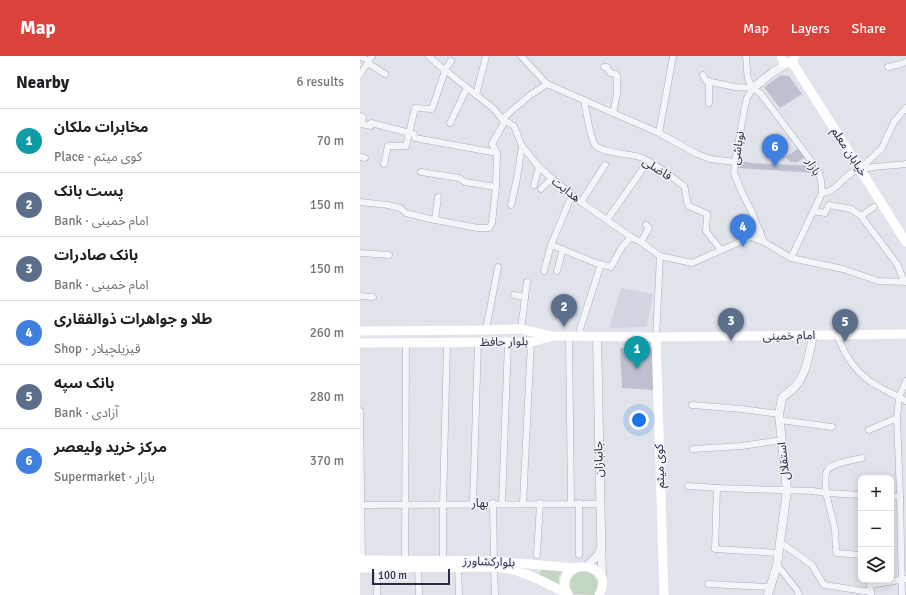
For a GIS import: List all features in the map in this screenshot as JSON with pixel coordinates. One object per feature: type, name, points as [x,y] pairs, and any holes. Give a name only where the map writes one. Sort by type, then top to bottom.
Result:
[{"type":"main road","name":"خیابان معلم","points":[[781,56],[783,62],[793,59],[906,242]]},
{"type":"main road","name":"بلوار حافظ","points":[[360,331],[486,330],[521,328],[551,336]]},
{"type":"main road","name":"امام خمینی","points":[[551,336],[656,337],[906,334]]},
{"type":"main road","name":"بلوار حافظ","points":[[360,343],[531,342],[551,336]]},
{"type":"main road","name":"کوی میثم","points":[[656,337],[664,595]]},
{"type":"main road","name":"بلوارکشاورز","points":[[361,563],[405,560],[443,560],[494,564],[534,576],[557,592],[568,595]]},
{"type":"main road","name":"بلوارکشاورز","points":[[361,563],[378,568],[458,567],[522,563],[575,568],[587,566]]},
{"type":"main road","points":[[587,566],[597,571],[606,595]]},
{"type":"main road","points":[[568,595],[566,588],[567,577],[575,568]]},
{"type":"main road","points":[[600,595],[603,584]]},
{"type":"street","points":[[360,56],[370,60],[385,74]]},
{"type":"street","points":[[476,95],[486,56]]},
{"type":"street","points":[[520,56],[547,84],[659,132],[697,154],[710,159],[734,162]]},
{"type":"street","points":[[659,132],[673,56]]},
{"type":"street","points":[[746,56],[749,82],[753,88]]},
{"type":"street","points":[[774,72],[781,56]]},
{"type":"street","name":"هدایت","points":[[432,57],[445,71],[494,109],[503,120],[514,126],[522,146],[539,167],[581,202],[660,256]]},
{"type":"street","name":"نوباشی","points":[[764,242],[734,173],[734,162],[747,98],[753,88],[793,59]]},
{"type":"street","points":[[361,71],[370,60]]},
{"type":"street","points":[[384,164],[388,146],[406,146],[408,132],[415,108],[432,109],[445,71],[451,61]]},
{"type":"street","points":[[888,67],[906,62]]},
{"type":"street","points":[[604,66],[607,67],[610,73],[617,75],[617,94],[614,113]]},
{"type":"street","points":[[703,75],[705,80],[735,87],[753,88]]},
{"type":"street","points":[[709,81],[709,103]]},
{"type":"street","points":[[360,202],[388,205],[400,208],[406,213],[435,220],[489,228],[492,223],[496,187],[497,153],[492,144],[503,120],[529,96],[547,84]]},
{"type":"street","points":[[450,123],[467,88]]},
{"type":"street","name":"بازار","points":[[753,88],[761,94],[819,172],[822,193],[791,258]]},
{"type":"street","name":"فاضلی","points":[[584,100],[591,134],[596,145],[603,149],[640,157],[656,166],[684,186],[686,190],[686,202],[689,206],[707,214],[706,231],[721,250]]},
{"type":"street","points":[[860,169],[882,148],[894,122],[906,108]]},
{"type":"street","points":[[360,116],[363,117],[361,124],[370,126],[371,122],[414,134],[415,138],[497,153]]},
{"type":"street","points":[[511,205],[522,146]]},
{"type":"street","points":[[822,193],[831,191],[852,172],[860,169],[906,164]]},
{"type":"street","points":[[581,202],[605,165]]},
{"type":"street","points":[[534,185],[539,167]]},
{"type":"street","points":[[606,220],[642,170]]},
{"type":"street","points":[[421,172],[459,178],[465,182],[496,187]]},
{"type":"street","points":[[542,189],[552,178]]},
{"type":"street","points":[[544,271],[552,245],[572,195]]},
{"type":"street","points":[[435,220],[438,198]]},
{"type":"street","points":[[751,237],[764,242],[791,258],[843,269],[878,281],[905,281],[898,264],[861,216],[851,209],[829,205],[825,213],[813,211]]},
{"type":"street","points":[[861,216],[874,207]]},
{"type":"street","points":[[894,222],[906,230]]},
{"type":"street","points":[[641,242],[649,228],[646,225]]},
{"type":"street","points":[[656,337],[660,256],[692,264],[751,237],[760,231]]},
{"type":"street","points":[[552,245],[611,267],[622,247],[631,237]]},
{"type":"street","points":[[557,271],[563,250]]},
{"type":"street","points":[[360,253],[389,255]]},
{"type":"street","points":[[582,336],[580,329],[601,264]]},
{"type":"street","points":[[486,330],[498,267]]},
{"type":"street","points":[[521,328],[527,282]]},
{"type":"street","points":[[514,295],[525,297]]},
{"type":"street","points":[[360,296],[373,297]]},
{"type":"street","points":[[837,335],[842,349],[857,371],[875,385],[906,401]]},
{"type":"street","points":[[569,336],[570,503]]},
{"type":"street","name":"استقلال","points":[[768,595],[777,566],[787,490],[780,417],[782,398],[798,384],[801,378],[808,358],[813,336]]},
{"type":"street","name":"جانبازان","points":[[597,337],[603,584]]},
{"type":"street","points":[[443,560],[447,342]]},
{"type":"street","points":[[473,503],[478,342]]},
{"type":"street","points":[[502,503],[508,342]]},
{"type":"street","points":[[523,503],[531,342]]},
{"type":"street","points":[[405,560],[406,343]]},
{"type":"street","points":[[902,595],[904,580],[903,529],[900,497],[897,418],[898,396],[906,381]]},
{"type":"street","points":[[692,405],[741,408],[832,427]]},
{"type":"street","points":[[360,411],[361,563]]},
{"type":"street","points":[[869,430],[897,418]]},
{"type":"street","points":[[693,449],[741,446],[782,440]]},
{"type":"street","points":[[858,556],[837,553],[835,529],[826,493],[826,476],[827,471],[831,466],[862,458]]},
{"type":"street","points":[[688,486],[813,491],[858,495]]},
{"type":"street","points":[[717,488],[715,549],[778,553]]},
{"type":"street","points":[[894,496],[900,497]]},
{"type":"street","name":"بهار","points":[[361,505],[473,503],[600,504]]},
{"type":"street","points":[[493,503],[495,595]]},
{"type":"street","points":[[537,555],[540,503]]},
{"type":"street","points":[[579,503],[579,555]]},
{"type":"street","points":[[780,542],[812,565],[824,585],[871,594],[870,583]]},
{"type":"street","points":[[587,566],[598,555],[601,549]]},
{"type":"street","points":[[777,566],[797,590],[799,595]]},
{"type":"street","points":[[418,567],[419,595]]},
{"type":"street","points":[[458,567],[459,595]]},
{"type":"street","points":[[377,595],[378,568]]},
{"type":"street","points":[[894,581],[904,580]]},
{"type":"street","points":[[708,584],[771,586]]},
{"type":"shaded area","points":[[621,288],[653,294],[647,327],[609,328]]},
{"type":"green space","points":[[541,570],[563,570],[559,577],[558,584],[539,574]]},
{"type":"green space","points":[[580,571],[585,571],[596,578],[598,586],[594,595],[573,594],[571,591],[570,581],[574,575]]},
{"type":"building","points":[[781,75],[789,76],[802,94],[780,108],[764,87]]},
{"type":"building","points":[[800,147],[806,156],[798,162],[790,162],[786,157]]},
{"type":"building","points":[[737,160],[751,163],[812,166],[815,173],[737,168]]},
{"type":"building","points":[[620,348],[650,348],[653,350],[654,390],[622,388]]},
{"type":"place","name":"مرکز خرید ولیعصر","points":[[775,167]]},
{"type":"place","name":"طلا و جواهرات ذوالفقاری","points":[[743,247]]},
{"type":"place","name":"پست بانک","points":[[564,327]]},
{"type":"place","name":"بانک صادرات","points":[[731,341]]},
{"type":"place","name":"بانک سپه","points":[[845,342]]},
{"type":"place","name":"مخابرات ملکان","points":[[637,369]]}]
